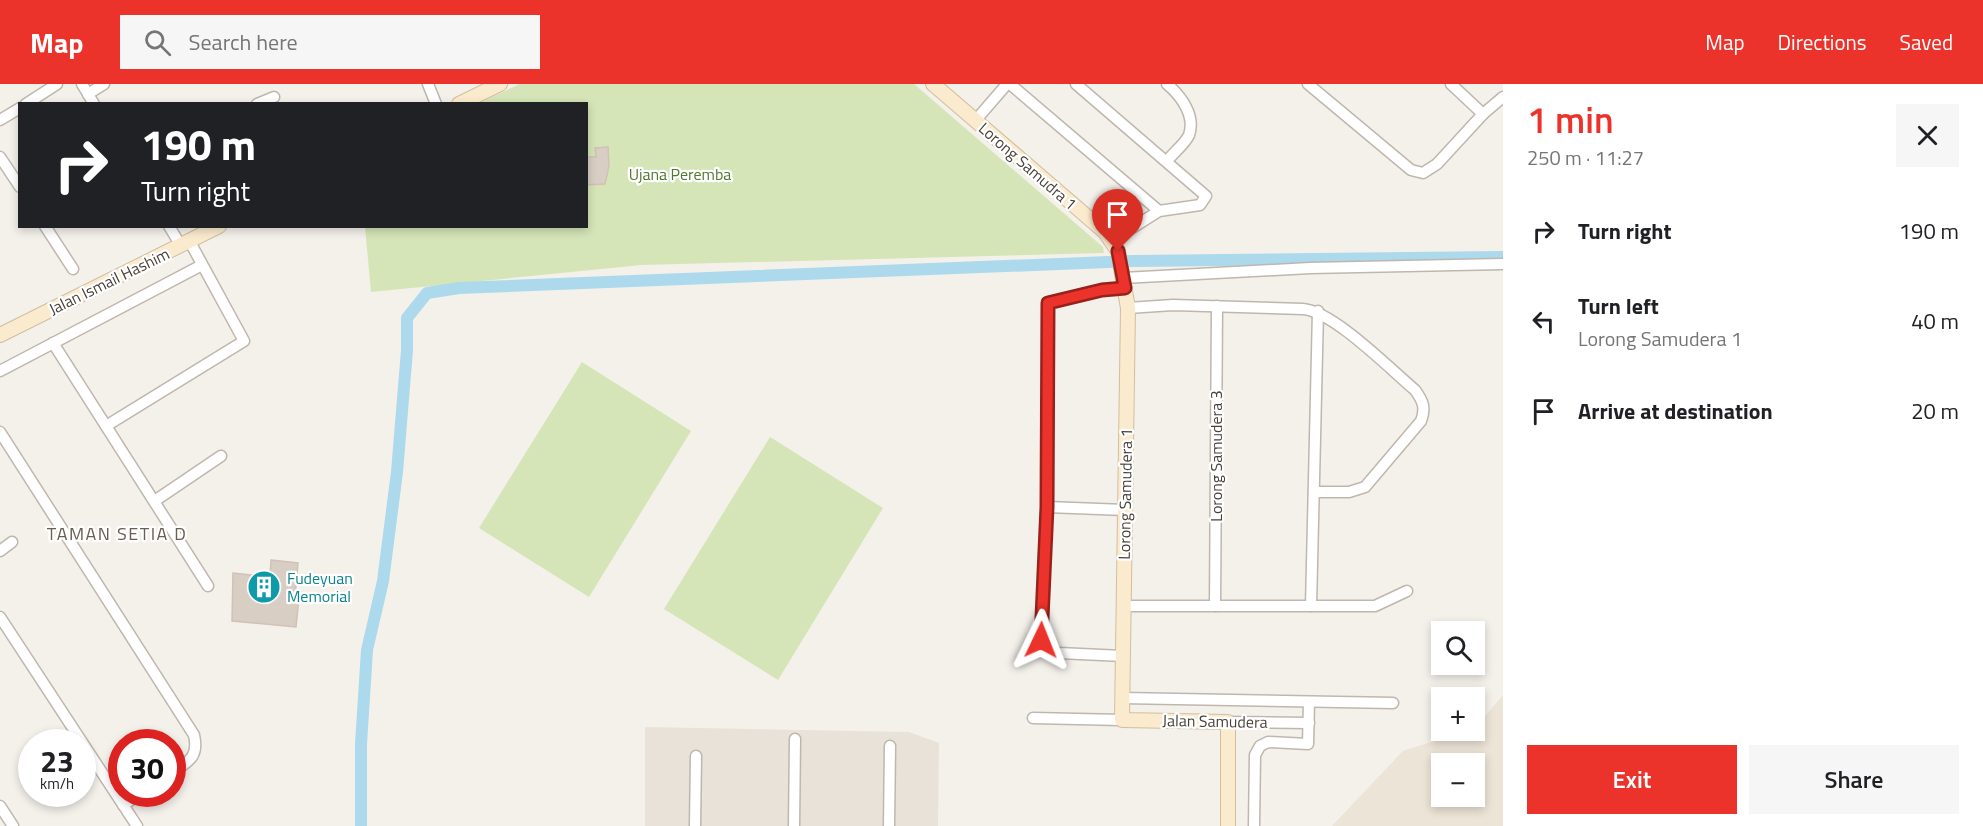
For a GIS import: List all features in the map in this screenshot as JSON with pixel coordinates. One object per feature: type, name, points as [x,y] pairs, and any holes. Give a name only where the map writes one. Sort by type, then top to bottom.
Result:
[{"type":"street","points":[[29,102],[57,84]]},
{"type":"street","points":[[88,94],[104,84]]},
{"type":"street","points":[[428,84],[435,102]]},
{"type":"street","points":[[463,102],[500,84]]},
{"type":"street","name":"Lorong Samudra 1","points":[[933,84],[1115,246]]},
{"type":"street","points":[[975,121],[1009,84],[1159,211]]},
{"type":"street","points":[[1076,84],[1204,193],[1206,199],[1200,205],[1159,211],[1115,246]]},
{"type":"street","points":[[1167,84],[1179,94],[1186,105],[1191,125],[1189,136],[1167,161]]},
{"type":"street","points":[[1308,84],[1411,170],[1422,173],[1431,169],[1483,114],[1503,97]]},
{"type":"street","points":[[1451,84],[1483,114]]},
{"type":"street","points":[[262,102],[274,97]]},
{"type":"street","points":[[0,120],[18,109]]},
{"type":"street","points":[[0,157],[18,184]]},
{"type":"street","points":[[46,228],[73,269]]},
{"type":"street","points":[[106,426],[244,340],[202,265],[171,228]]},
{"type":"street","name":"Jalan Ismail Hashim","points":[[0,335],[215,228]]},
{"type":"street","name":"Lorong Samudera 1","points":[[1115,246],[1128,308],[1122,720]]},
{"type":"street","points":[[1123,656],[1059,654],[1047,648],[1041,640],[1047,507],[1048,303],[1102,290],[1123,278],[1310,268],[1503,264]]},
{"type":"street","points":[[0,371],[202,265]]},
{"type":"street","points":[[1128,308],[1173,305],[1318,311],[1335,322],[1415,390],[1421,398],[1424,412],[1421,421],[1365,487],[1350,492],[1314,492]]},
{"type":"street","name":"Lorong Samudera 3","points":[[1215,606],[1217,306]]},
{"type":"street","points":[[1311,606],[1318,311]]},
{"type":"street","points":[[53,343],[156,500],[208,586]]},
{"type":"street","points":[[0,432],[194,735],[196,746],[194,755],[186,763]]},
{"type":"street","points":[[156,500],[221,456]]},
{"type":"street","points":[[1047,507],[1125,510]]},
{"type":"street","points":[[0,551],[12,542]]},
{"type":"street","points":[[1124,606],[1375,606],[1407,591]]},
{"type":"street","points":[[0,617],[108,781]]},
{"type":"street","points":[[1122,698],[1393,703]]},
{"type":"street","points":[[1257,825],[1255,755],[1260,746],[1268,742],[1308,744],[1309,702]]},
{"type":"street","points":[[1033,718],[1122,720]]},
{"type":"street","name":"Jalan Samudera","points":[[1122,720],[1309,723]]},
{"type":"street","points":[[1228,722],[1228,826]]},
{"type":"street","points":[[794,826],[795,738]]},
{"type":"street","points":[[889,826],[890,746]]},
{"type":"street","points":[[695,826],[696,756]]},
{"type":"street","points":[[0,806],[13,826]]},
{"type":"street","points":[[125,807],[137,826]]},
{"type":"shaded area","points":[[1503,695],[1503,826],[1332,826],[1403,751],[1434,741],[1485,741],[1485,716]]},
{"type":"shaded area","points":[[645,727],[909,732],[939,743],[938,826],[645,826]]},
{"type":"green space","name":"Ujana Peremba","points":[[520,84],[914,84],[1103,247],[1104,253],[642,265],[371,292],[365,228],[588,228],[588,102],[481,102]]},
{"type":"green space","points":[[582,362],[691,431],[589,597],[479,528]]},
{"type":"green space","points":[[770,437],[883,508],[778,680],[664,609]]},
{"type":"building","points":[[608,147],[609,166],[605,184],[588,185],[588,157],[596,157],[595,148]]},
{"type":"building","name":"Fudeyuan Memorial","points":[[271,560],[298,563],[295,597],[299,597],[296,627],[232,621],[233,573],[270,577]]},
{"type":"waterway","points":[[361,826],[361,744],[367,650],[383,581],[397,472],[407,350],[407,318],[427,293],[459,288],[1133,261],[1503,257]]},
{"type":"place","name":"Fudeyuan Memorial","points":[[264,587]]},
{"type":"district","name":"TAMAN SETIA D","points":[[117,533]]},
{"type":"route","points":[[1041,640],[1047,507],[1048,303],[1102,290],[1125,288],[1118,251]]}]
